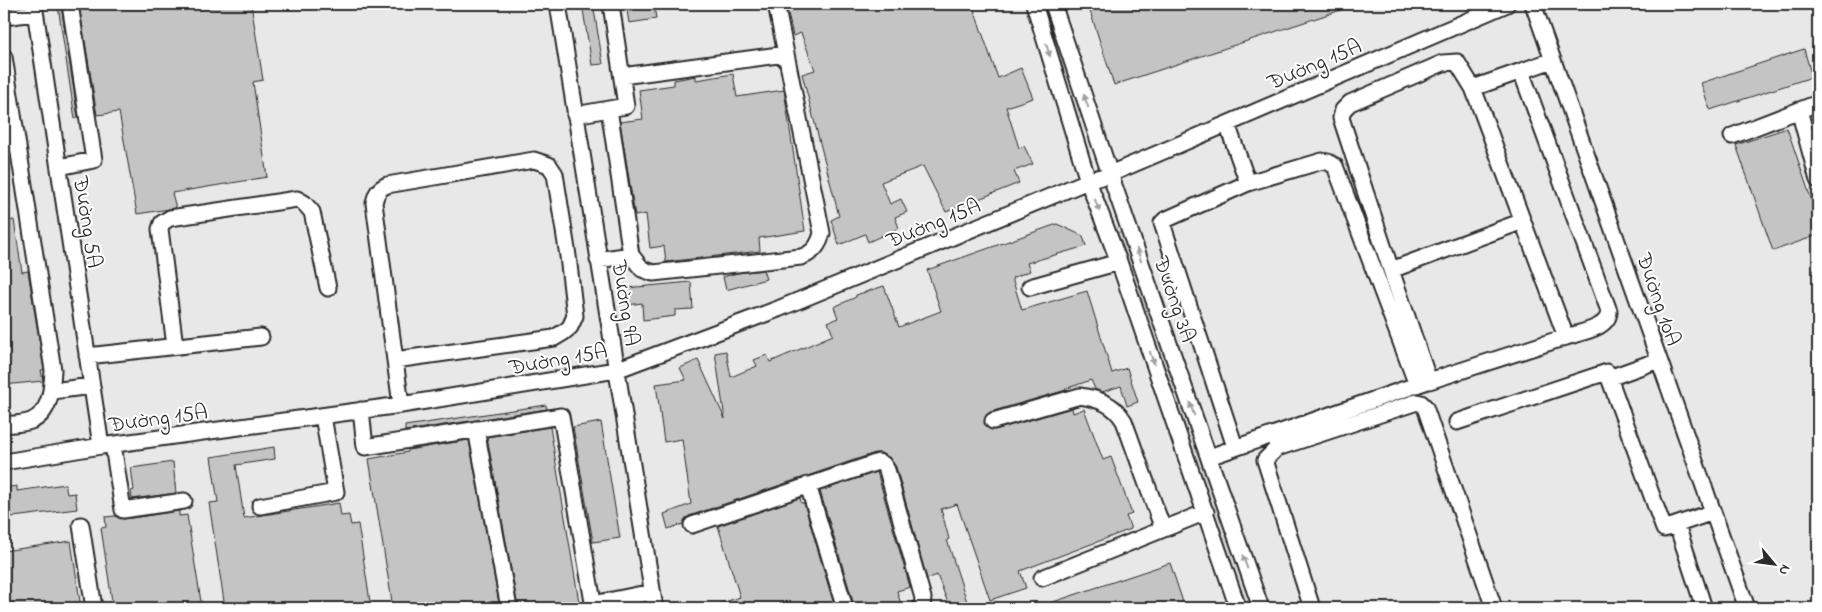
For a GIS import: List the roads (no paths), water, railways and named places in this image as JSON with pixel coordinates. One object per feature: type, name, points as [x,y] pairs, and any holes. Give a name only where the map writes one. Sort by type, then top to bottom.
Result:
[{"type":"street","points":[[59,167],[94,160],[70,4]]},
{"type":"street","name":"Đường 9A","points":[[558,4],[655,608]]},
{"type":"street","points":[[575,115],[626,106],[611,4]]},
{"type":"street","points":[[609,109],[631,256],[642,269],[653,273],[801,257],[810,254],[817,247],[822,233],[776,4]]},
{"type":"street","name":"Đường 3A","points":[[1034,4],[1088,181],[1119,262],[1238,608]]},
{"type":"street","name":"Đường 3A","points":[[1053,4],[1261,608]]},
{"type":"street","name":"Đường 15A","points":[[4,462],[107,445],[401,405],[616,370],[778,310],[1088,181],[1110,174],[1507,4]]},
{"type":"street","name":"Đường 10A","points":[[1533,4],[1747,608]]},
{"type":"street","points":[[4,17],[35,8]]},
{"type":"street","name":"Đường 5A","points":[[35,8],[92,386],[123,510],[184,501]]},
{"type":"street","points":[[622,76],[786,54]]},
{"type":"street","points":[[4,57],[53,370],[52,391],[46,409],[32,421],[4,425]]},
{"type":"street","points":[[1473,88],[1553,60]]},
{"type":"street","points":[[1423,383],[1392,270],[1341,118],[1343,110],[1350,103],[1443,63],[1457,62],[1473,88],[1566,337]]},
{"type":"street","points":[[1209,457],[1423,383],[1604,324],[1609,318],[1609,311],[1521,71]]},
{"type":"street","points":[[1732,136],[1818,103]]},
{"type":"street","points":[[1798,110],[1818,180]]},
{"type":"street","points":[[1227,124],[1248,183]]},
{"type":"street","points":[[395,360],[554,338],[570,327],[575,316],[574,295],[555,174],[549,165],[534,160],[387,185],[380,188],[376,193],[374,203],[401,405]]},
{"type":"street","points":[[1235,447],[1162,223],[1248,183],[1322,162],[1328,162],[1336,166],[1423,383]]},
{"type":"street","points":[[175,346],[160,229],[162,223],[170,218],[297,199],[304,203],[312,212],[328,288]]},
{"type":"street","points":[[1392,270],[1523,221]]},
{"type":"street","points":[[598,260],[631,256]]},
{"type":"street","points":[[1030,287],[1119,262]]},
{"type":"street","points":[[87,356],[261,337]]},
{"type":"street","points":[[1609,378],[1659,360]]},
{"type":"street","points":[[1457,422],[1607,372],[1664,529],[1713,512]]},
{"type":"street","points":[[52,391],[92,386]]},
{"type":"street","points":[[993,421],[1080,396],[1090,397],[1111,406],[1118,411],[1124,422],[1162,529]]},
{"type":"street","points":[[1312,608],[1265,460],[1277,448],[1417,402],[1425,407],[1494,608]]},
{"type":"street","points":[[360,410],[365,447],[560,416],[593,606],[652,592]]},
{"type":"street","points":[[260,506],[336,492],[323,416]]},
{"type":"street","points":[[476,429],[508,608]]},
{"type":"street","points":[[692,525],[878,462],[883,464],[887,470],[923,598],[922,607],[920,608]]},
{"type":"street","points":[[808,485],[845,608]]},
{"type":"street","points":[[1042,578],[1206,512]]},
{"type":"street","points":[[81,525],[94,608]]},
{"type":"street","points":[[1677,525],[1704,608]]}]
